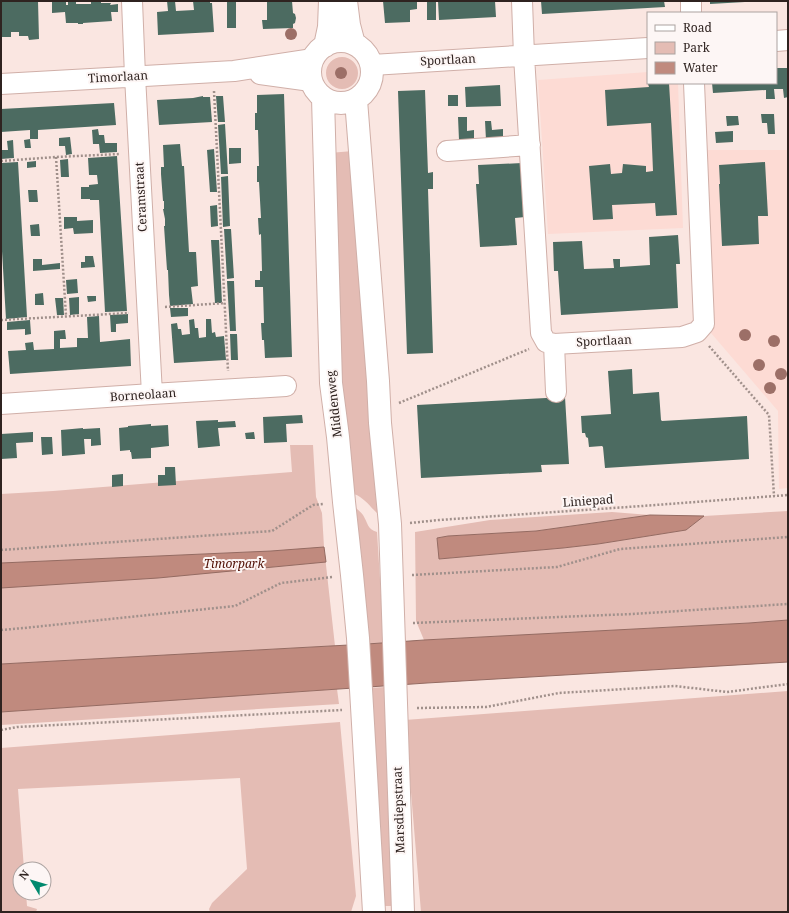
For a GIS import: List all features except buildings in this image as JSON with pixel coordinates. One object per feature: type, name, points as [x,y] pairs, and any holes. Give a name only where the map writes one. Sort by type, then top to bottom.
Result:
[{"type":"main road","points":[[319,52],[337,41],[342,41],[354,44],[365,52],[372,65],[372,78],[362,96],[350,103],[342,104],[329,101],[317,89],[310,70],[329,26],[330,1]]},
{"type":"main road","points":[[346,1],[348,25],[354,44]]},
{"type":"main road","name":"Middenweg","points":[[317,89],[331,384],[352,574],[358,638],[361,700]]},
{"type":"main road","points":[[356,100],[378,381],[379,411],[390,524],[392,576],[402,628],[396,699]]},
{"type":"main road","name":"Marsdiepstraat","points":[[396,699],[402,912]]},
{"type":"main road","points":[[361,700],[374,912]]},
{"type":"street","name":"Ceramstraat","points":[[132,1],[152,394]]},
{"type":"street","points":[[522,1],[524,56],[542,333],[550,343],[556,392]]},
{"type":"street","points":[[691,1],[691,12]]},
{"type":"street","points":[[777,41],[788,40]]},
{"type":"street","name":"Sportlaan","points":[[372,65],[647,48]]},
{"type":"street","name":"Timorlaan","points":[[234,71],[319,52]]},
{"type":"street","name":"Timorlaan","points":[[1,84],[234,71],[293,78],[317,89]]},
{"type":"street","points":[[694,84],[704,324],[697,332]]},
{"type":"street","points":[[447,151],[530,146]]},
{"type":"street","name":"Sportlaan","points":[[550,343],[682,338],[697,332]]},
{"type":"street","name":"Borneolaan","points":[[1,404],[286,386]]},
{"type":"path","points":[[213,72],[229,389]]},
{"type":"path","points":[[1,161],[139,153]]},
{"type":"path","points":[[56,157],[66,316]]},
{"type":"path","points":[[1,320],[134,312],[148,308],[225,303]]},
{"type":"path","points":[[697,332],[769,415],[774,496]]},
{"type":"path","points":[[379,411],[550,343]]},
{"type":"path","name":"Liniepad","points":[[390,524],[788,495]]},
{"type":"path","points":[[1,550],[272,531],[313,505],[344,502]]},
{"type":"path","points":[[392,576],[557,567],[620,549],[788,537]]},
{"type":"path","points":[[1,630],[236,606],[281,583],[352,574]]},
{"type":"path","points":[[402,628],[788,604]]},
{"type":"path","points":[[396,699],[486,707],[558,693],[675,686],[727,692],[788,684]]},
{"type":"path","points":[[1,730],[17,727],[361,700]]},
{"type":"shaded area","points":[[647,72],[647,84],[678,84],[683,228],[548,234],[538,80]]},
{"type":"shaded area","points":[[707,150],[788,150],[788,488],[779,489],[778,411],[711,333]]},
{"type":"green space","points":[[339,57],[345,57],[355,64],[358,73],[357,79],[351,86],[345,89],[339,89],[329,82],[326,76],[326,70],[333,60]]},
{"type":"green space","points":[[353,151],[378,514],[364,500],[354,494],[339,338],[329,153]]},
{"type":"green space","name":"Timorpark","points":[[290,445],[313,445],[316,497],[322,513],[324,547],[335,646],[1,664],[1,494],[292,472]]},
{"type":"green space","points":[[356,508],[363,515],[369,527],[377,532],[384,643],[367,644],[362,562]]},
{"type":"green space","points":[[788,511],[788,620],[424,640],[416,621],[415,532],[490,520],[612,512],[650,515],[536,531],[448,536],[437,538],[440,559],[598,544],[686,530],[704,516]]},
{"type":"green space","points":[[385,687],[395,906],[380,906],[369,688]]},
{"type":"green space","points":[[337,689],[339,704],[1,725],[1,712]]},
{"type":"green space","points":[[788,691],[788,912],[421,912],[405,720]]},
{"type":"green space","points":[[340,722],[356,896],[351,912],[210,912],[209,909],[212,903],[247,869],[240,778],[18,789],[23,861],[12,861],[12,901],[27,901],[27,906],[37,909],[36,912],[1,912],[1,748]]},
{"type":"water","points":[[650,515],[704,516],[686,530],[598,544],[439,559],[437,538],[448,536],[536,531]]},
{"type":"water","points":[[324,547],[326,562],[158,578],[1,588],[1,563],[271,551]]},
{"type":"water","points":[[788,620],[788,662],[427,683],[1,712],[1,664]]}]
